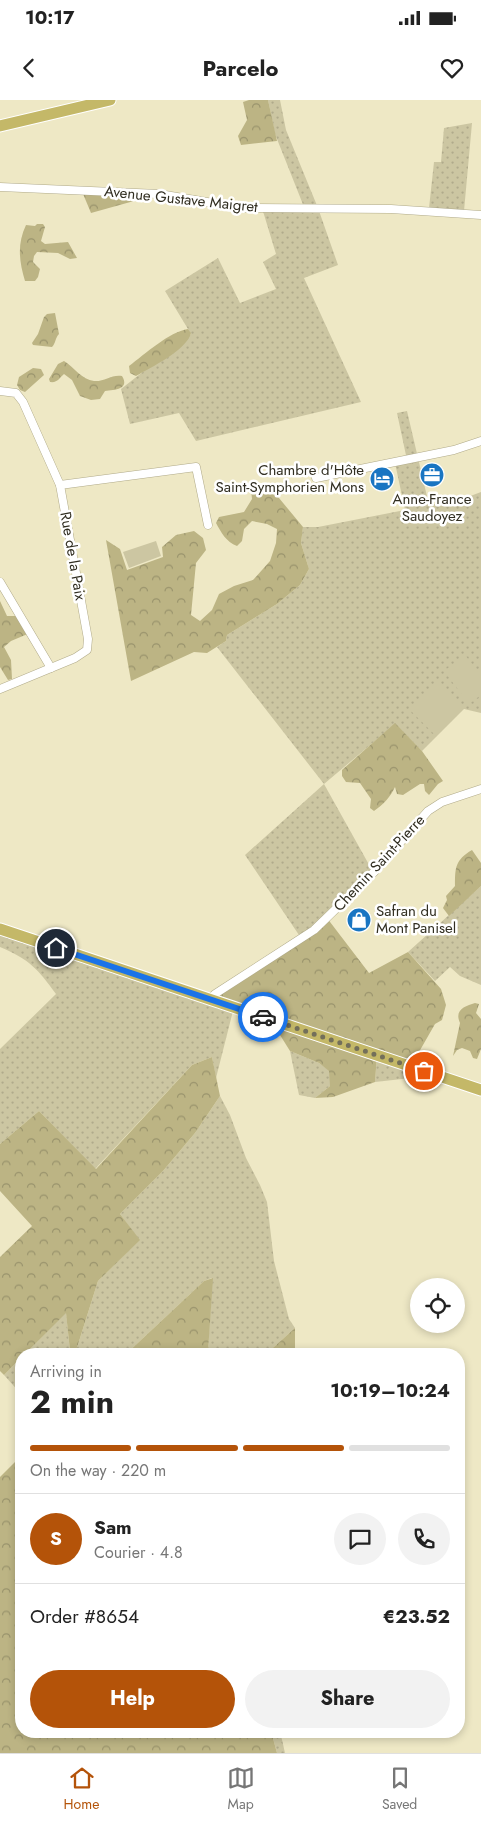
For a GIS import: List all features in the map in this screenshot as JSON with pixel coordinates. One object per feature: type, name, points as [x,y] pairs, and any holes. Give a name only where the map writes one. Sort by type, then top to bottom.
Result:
[{"type":"main road","points":[[0,126],[110,100]]},
{"type":"main road","points":[[0,929],[481,1090]]},
{"type":"street","name":"Avenue Gustave Maigret","points":[[0,187],[159,194],[252,208],[391,209],[481,215]]},
{"type":"street","name":"Rue de la Paix","points":[[0,391],[16,393],[23,402],[60,485],[88,639],[87,650],[75,658],[0,689]]},
{"type":"street","points":[[316,478],[445,452],[481,441]]},
{"type":"street","points":[[60,485],[196,467],[208,525]]},
{"type":"street","points":[[1,586],[51,668]]},
{"type":"street","name":"Chemin Saint-Pierre","points":[[210,999],[314,930],[374,872],[428,811],[442,802],[481,789]]},
{"type":"shaded area","points":[[268,100],[280,100],[286,130],[318,208],[338,265],[304,278],[361,402],[196,441],[179,413],[130,424],[121,389],[191,334],[165,291],[218,258],[240,303],[276,289],[263,262],[276,254],[262,208],[304,207],[275,134]]},
{"type":"shaded area","points":[[472,123],[464,211],[429,208],[434,162],[441,162],[444,128]]},
{"type":"shaded area","points":[[407,411],[429,505],[465,498],[481,492],[481,713],[464,709],[422,751],[395,724],[324,784],[217,647],[226,641],[227,635],[277,604],[300,585],[309,569],[301,543],[303,527],[318,527],[405,510],[395,463],[407,460],[397,413]]},
{"type":"shaded area","points":[[156,541],[161,556],[129,568],[123,552]]},
{"type":"shaded area","points":[[465,655],[481,676],[481,695],[469,704],[444,671]]},
{"type":"shaded area","points":[[438,682],[464,708],[436,736],[410,710]]},
{"type":"shaded area","points":[[324,784],[372,870],[301,938],[245,855]]},
{"type":"shaded area","points":[[481,886],[481,985],[460,976],[450,967],[435,981],[408,952]]},
{"type":"shaded area","points":[[0,929],[234,1007],[216,1078],[212,1057],[192,1065],[95,1169],[39,1111],[0,1144],[0,1049],[56,994],[32,966],[0,947]]},
{"type":"shaded area","points":[[290,1051],[319,1063],[330,1071],[330,1086],[315,1098],[299,1095]]},
{"type":"shaded area","points":[[377,1055],[438,1075],[375,1082]]},
{"type":"shaded area","points":[[220,1096],[267,1202],[274,1261],[289,1319],[295,1328],[273,1348],[208,1348],[212,1278],[204,1281],[132,1348],[77,1348],[98,1281],[139,1240],[120,1214],[163,1171],[195,1133]]},
{"type":"shaded area","points":[[66,1312],[70,1348],[31,1348]]},
{"type":"shaded area","points":[[15,1364],[15,1387],[4,1375]]},
{"type":"shaded area","points":[[273,1738],[282,1738],[285,1753],[277,1753]]},
{"type":"green space","points":[[249,100],[268,100],[277,141],[241,145],[238,136],[247,120],[243,102]]},
{"type":"green space","points":[[81,189],[159,194],[91,213]]},
{"type":"green space","points":[[43,224],[45,227],[41,241],[45,244],[68,242],[77,258],[70,259],[58,253],[37,252],[33,262],[40,269],[38,277],[35,281],[25,281],[20,260],[21,239],[26,225],[35,226]]},
{"type":"green space","points":[[55,313],[59,334],[52,347],[33,345],[32,343],[38,334],[44,317],[47,314]]},
{"type":"green space","points":[[188,329],[191,333],[188,339],[176,352],[136,376],[130,373],[129,366],[150,350],[173,334]]},
{"type":"green space","points":[[64,361],[90,380],[98,381],[122,376],[124,384],[120,388],[105,391],[100,399],[91,400],[80,396],[72,380],[64,374],[57,381],[50,382],[49,379],[58,364]]},
{"type":"green space","points":[[33,368],[41,369],[44,375],[25,392],[20,390],[17,385],[19,377]]},
{"type":"green space","points":[[275,485],[274,492],[303,527],[301,543],[309,569],[300,585],[277,604],[227,635],[226,641],[207,653],[194,652],[131,681],[106,540],[120,549],[127,570],[163,557],[162,547],[176,535],[194,531],[203,538],[206,550],[196,563],[191,615],[200,621],[212,610],[219,594],[234,586],[253,580],[270,561],[276,543],[277,529],[267,524],[252,521],[244,529],[242,541],[237,546],[227,539],[220,530],[216,523],[219,517],[244,512],[252,499],[251,490]]},
{"type":"green space","points":[[0,601],[7,616],[20,616],[30,633],[11,641],[4,647],[11,660],[12,679],[8,680],[0,667]]},
{"type":"green space","points":[[395,723],[422,751],[443,781],[429,795],[425,791],[424,784],[420,784],[403,795],[397,794],[395,787],[381,806],[374,811],[370,808],[371,799],[360,783],[346,782],[342,776],[342,770]]},
{"type":"green space","points":[[472,850],[481,863],[481,886],[449,916],[443,908],[447,900],[446,896],[455,886],[456,869],[459,861]]},
{"type":"green space","points":[[327,918],[369,973],[408,952],[441,989],[446,1005],[442,1020],[435,1024],[411,1066],[377,1055],[375,1082],[333,1097],[315,1098],[330,1086],[329,1071],[319,1063],[290,1051],[270,1019],[210,999]]},
{"type":"green space","points":[[475,1003],[479,1004],[476,1013],[481,1019],[481,1049],[477,1059],[473,1058],[470,1051],[462,1048],[457,1050],[453,1056],[460,1023],[459,1012],[464,1007]]},
{"type":"green space","points":[[212,1057],[220,1096],[195,1133],[163,1171],[120,1214],[140,1240],[98,1281],[77,1348],[70,1348],[66,1313],[31,1348],[15,1348],[15,1364],[4,1375],[0,1371],[0,1257],[32,1226],[0,1191],[0,1144],[39,1111],[96,1169],[192,1065]]},
{"type":"green space","points":[[213,1278],[208,1348],[132,1348],[204,1281]]},
{"type":"green space","points":[[295,1328],[295,1348],[273,1348]]},
{"type":"green space","points":[[15,1462],[15,1738],[273,1738],[277,1753],[0,1753],[0,1477]]},
{"type":"way so far","points":[[263,1017],[424,1071]]},
{"type":"place","name":"Anne-France Saudoyez","points":[[432,475]]},
{"type":"place","name":"Chambre d'Hôte Saint-Symphorien Mons","points":[[382,479]]},
{"type":"place","name":"Safran du Mont Panisel","points":[[359,920]]},
{"type":"route","points":[[56,948],[263,1017]]}]
